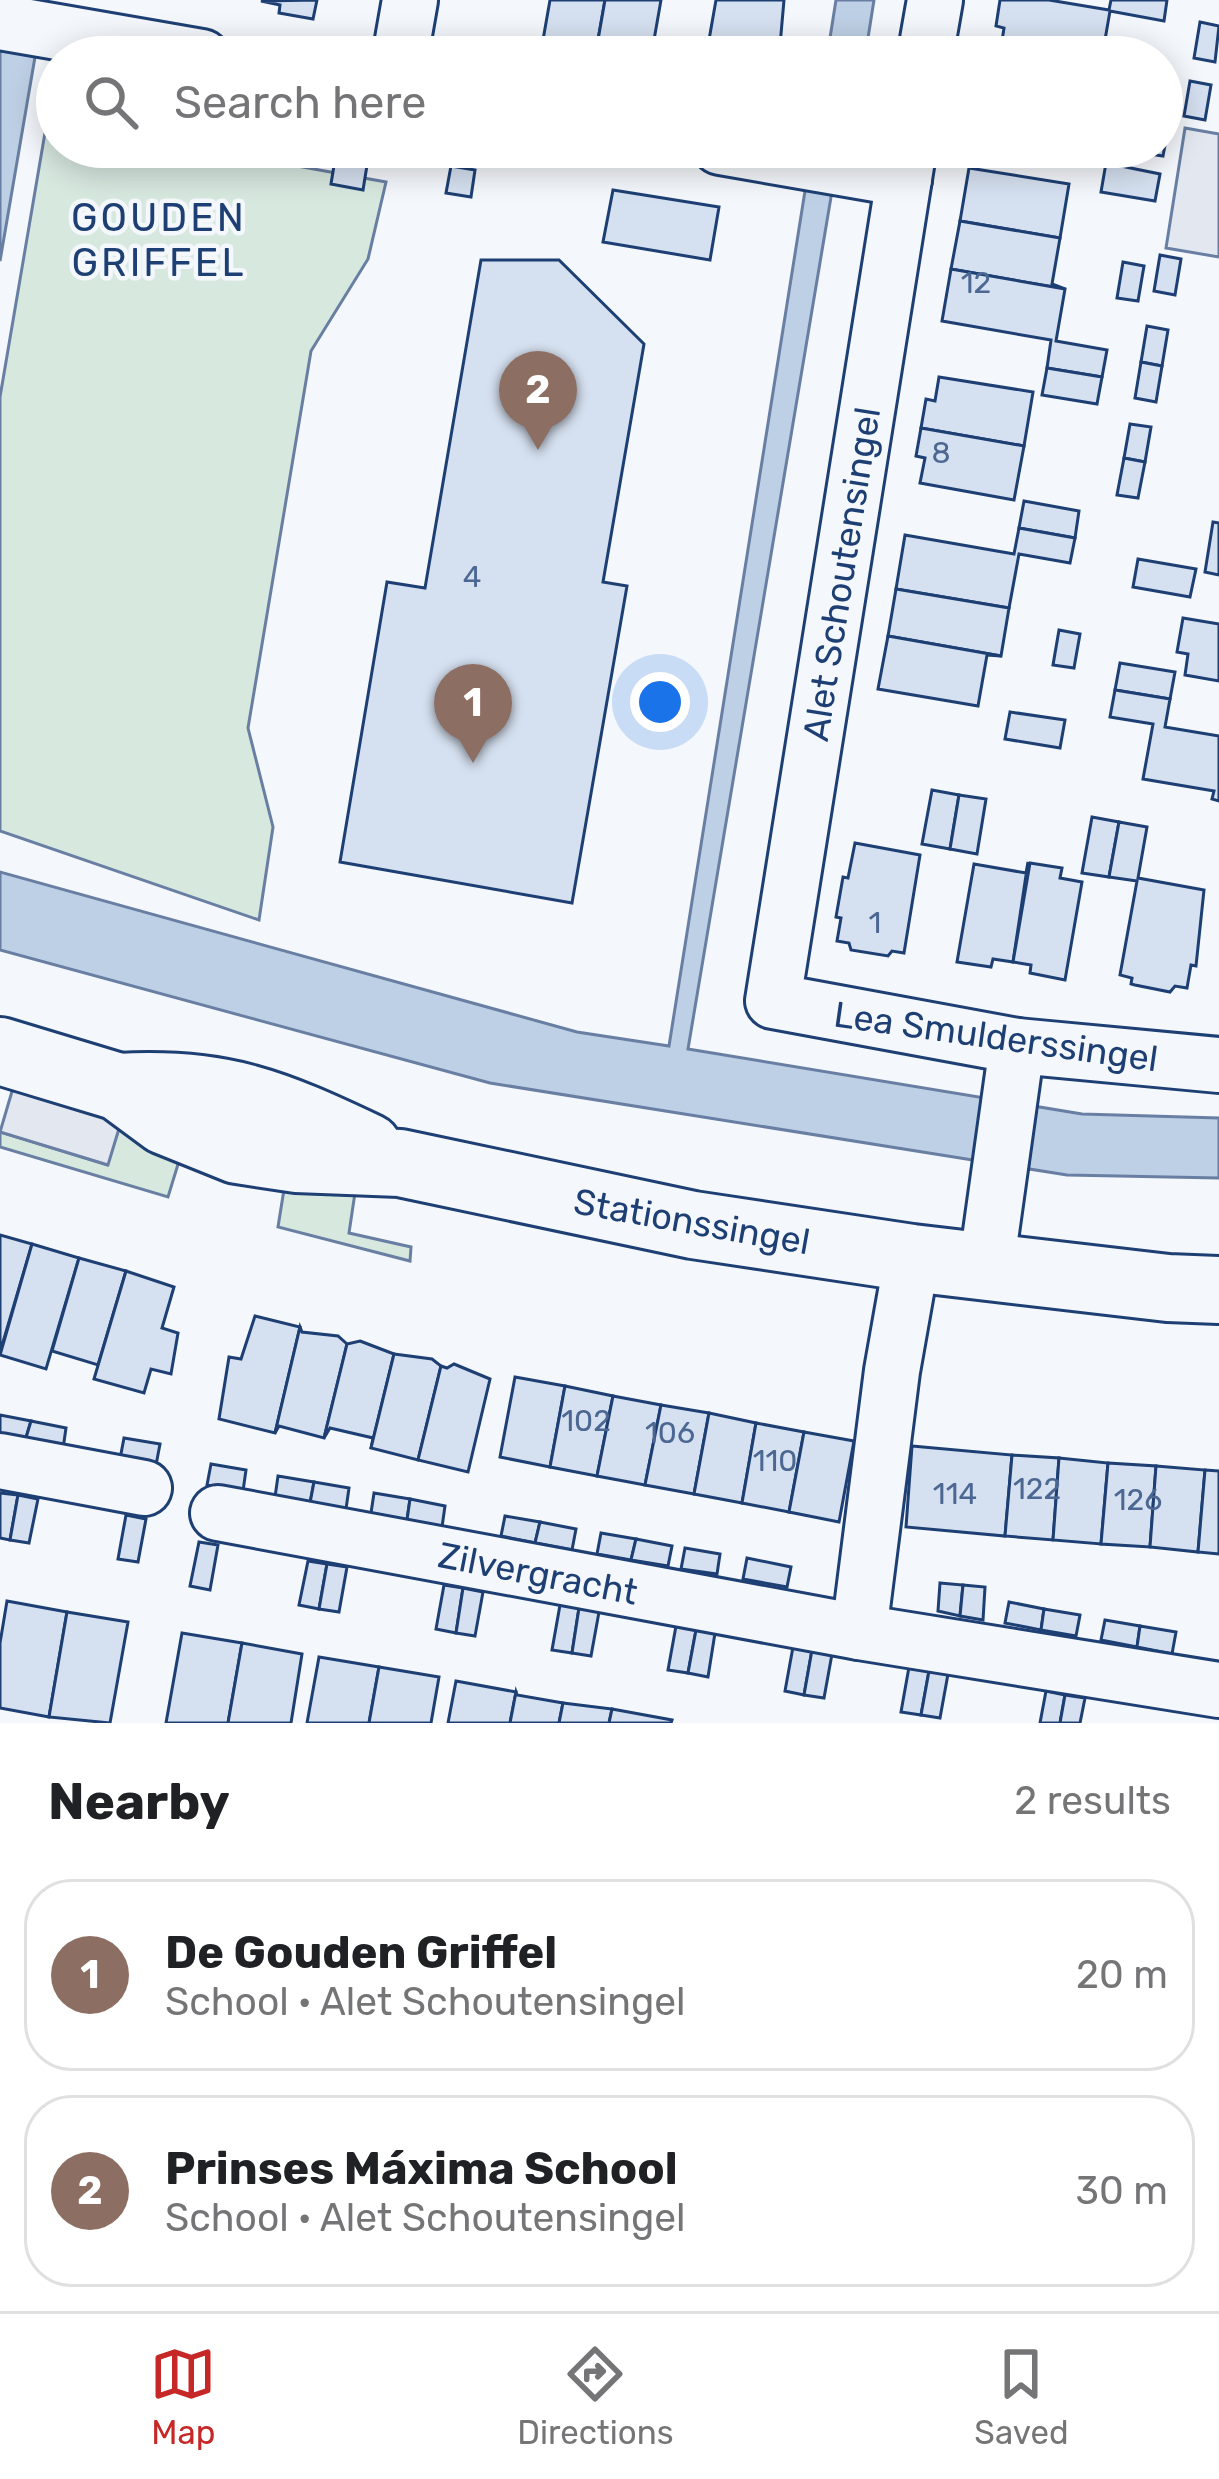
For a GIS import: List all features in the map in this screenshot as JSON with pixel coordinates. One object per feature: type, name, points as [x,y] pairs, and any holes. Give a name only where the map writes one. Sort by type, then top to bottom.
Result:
[{"type":"street","points":[[404,36],[410,0]]},
{"type":"street","points":[[929,36],[935,0]]},
{"type":"street","points":[[19,26],[78,36]]},
{"type":"street","name":"Alet Schoutensingel","points":[[773,1001],[906,168]]},
{"type":"street","name":"Lea Smulderssingel","points":[[773,1001],[1017,1046],[1219,1065]]},
{"type":"street","points":[[986,1268],[1017,1046]]},
{"type":"street","name":"Stationssingel","points":[[0,1051],[119,1087],[165,1120],[237,1150],[296,1159],[400,1162],[693,1225],[911,1258],[1219,1290]]},
{"type":"street","points":[[859,1632],[911,1258]]},
{"type":"street","points":[[0,1461],[144,1488]]},
{"type":"street","name":"Zilvergracht","points":[[218,1513],[859,1632],[1219,1690]]},
{"type":"shaded area","points":[[1185,128],[1219,134],[1219,257],[1166,248],[1179,168],[1183,168]]},
{"type":"shaded area","points":[[39,168],[308,168],[386,182],[368,259],[311,351],[248,728],[273,827],[259,920],[0,831],[0,397]]},
{"type":"shaded area","points":[[13,1088],[121,1122],[108,1165],[0,1132]]},
{"type":"shaded area","points":[[121,1122],[183,1148],[168,1197],[0,1147],[0,1132],[107,1165]]},
{"type":"shaded area","points":[[286,1177],[356,1186],[349,1233],[411,1247],[410,1261],[278,1227]]},
{"type":"water","points":[[0,0],[38,0],[35,57],[0,261]]},
{"type":"water","points":[[836,0],[874,0],[868,36],[830,36]]},
{"type":"water","points":[[809,168],[840,168],[831,197],[688,1049],[1082,1114],[1219,1118],[1219,1178],[1067,1175],[490,1083],[0,950],[0,872],[577,1032],[669,1046]]},
{"type":"building","points":[[317,0],[313,19],[279,13],[280,5],[261,1]]},
{"type":"building","points":[[550,0],[605,0],[599,36],[544,36]]},
{"type":"building","points":[[605,0],[661,0],[655,36],[599,36]]},
{"type":"building","points":[[716,0],[784,0],[781,36],[710,36]]},
{"type":"building","points":[[1000,0],[1049,0],[1109,10],[1111,0],[1167,0],[1164,21],[1110,11],[1106,36],[1003,36],[1004,28],[996,26]]},
{"type":"building","points":[[1200,22],[1219,26],[1215,62],[1194,58]]},
{"type":"building","points":[[1190,81],[1211,85],[1205,120],[1184,116]]},
{"type":"building","points":[[334,168],[367,168],[363,190],[331,184]]},
{"type":"building","points":[[451,168],[475,170],[471,197],[446,193]]},
{"type":"building","points":[[969,168],[1069,184],[1060,238],[960,221]]},
{"type":"building","points":[[1105,168],[1160,174],[1155,201],[1101,192]]},
{"type":"building","points":[[613,190],[719,207],[710,260],[603,242]]},
{"type":"building","points":[[960,221],[1060,238],[1052,284],[1065,289],[951,269]]},
{"type":"building","points":[[1160,255],[1181,259],[1175,295],[1154,291]]},
{"type":"building","points":[[481,260],[559,260],[644,344],[603,582],[627,586],[572,903],[340,862],[387,582],[425,588]]},
{"type":"building","points":[[1123,262],[1144,266],[1138,301],[1117,298]]},
{"type":"building","points":[[951,269],[1065,289],[1056,341],[1107,350],[1102,377],[1047,368],[1051,340],[942,321]]},
{"type":"building","points":[[1147,326],[1168,330],[1162,366],[1141,362]]},
{"type":"building","points":[[1141,362],[1162,366],[1156,402],[1135,398]]},
{"type":"building","points":[[1047,368],[1102,377],[1097,404],[1042,395]]},
{"type":"building","points":[[939,377],[1033,392],[1024,446],[921,428],[926,399],[935,401]]},
{"type":"building","points":[[1130,424],[1151,427],[1145,462],[1124,458]]},
{"type":"building","points":[[921,428],[1024,446],[1014,500],[920,483],[925,458],[916,456]]},
{"type":"building","points":[[1124,458],[1145,462],[1138,498],[1117,495]]},
{"type":"building","points":[[1024,501],[1079,511],[1075,538],[1019,528]]},
{"type":"building","points":[[1213,522],[1219,523],[1219,575],[1205,572]]},
{"type":"building","points":[[1019,528],[1075,538],[1070,563],[1019,554],[1009,608],[896,589],[905,535],[1014,554]]},
{"type":"building","points":[[1138,559],[1196,569],[1190,597],[1133,587]]},
{"type":"building","points":[[896,589],[1009,608],[1001,656],[888,636]]},
{"type":"building","points":[[1183,618],[1219,624],[1219,681],[1185,675],[1188,654],[1177,652]]},
{"type":"building","points":[[1059,630],[1080,634],[1074,668],[1053,665]]},
{"type":"building","points":[[888,636],[1001,656],[987,655],[978,706],[878,689]]},
{"type":"building","points":[[1120,663],[1175,672],[1170,699],[1115,690]]},
{"type":"building","points":[[1115,690],[1170,699],[1165,727],[1219,736],[1219,801],[1212,799],[1214,791],[1143,779],[1153,724],[1110,717]]},
{"type":"building","points":[[1010,712],[1065,720],[1060,748],[1005,739]]},
{"type":"building","points":[[932,790],[959,795],[950,849],[922,844]]},
{"type":"building","points":[[959,795],[986,799],[977,854],[950,849]]},
{"type":"building","points":[[1092,817],[1119,822],[1109,877],[1082,873]]},
{"type":"building","points":[[1119,822],[1147,827],[1138,878],[1204,890],[1196,966],[1191,965],[1187,988],[1175,986],[1170,992],[1131,984],[1132,978],[1120,975],[1137,881],[1109,877]]},
{"type":"building","points":[[855,843],[920,855],[904,953],[892,951],[888,956],[851,950],[849,943],[837,941],[843,877],[848,878]]},
{"type":"building","points":[[1028,862],[1013,962],[993,959],[991,967],[957,962],[974,864],[1026,873]]},
{"type":"building","points":[[1030,863],[1062,868],[1060,878],[1082,882],[1065,980],[1030,973],[1031,965],[1013,962]]},
{"type":"building","points":[[0,1235],[32,1244],[1,1349],[0,1348]]},
{"type":"building","points":[[32,1244],[79,1258],[46,1369],[0,1355]]},
{"type":"building","points":[[79,1258],[126,1271],[98,1365],[52,1351]]},
{"type":"building","points":[[126,1271],[174,1287],[162,1328],[178,1333],[171,1374],[151,1369],[144,1393],[94,1379]]},
{"type":"building","points":[[255,1316],[300,1327],[275,1433],[219,1419],[229,1357],[241,1359]]},
{"type":"building","points":[[300,1327],[302,1332],[338,1336],[347,1344],[324,1438],[279,1426],[275,1433]]},
{"type":"building","points":[[360,1341],[394,1354],[372,1445],[373,1438],[330,1428],[324,1438],[347,1344]]},
{"type":"building","points":[[394,1354],[432,1359],[441,1366],[418,1460],[371,1448]]},
{"type":"building","points":[[454,1364],[490,1379],[468,1472],[418,1460],[441,1366]]},
{"type":"building","points":[[515,1377],[565,1386],[550,1467],[500,1457]]},
{"type":"building","points":[[565,1386],[613,1396],[597,1476],[550,1467]]},
{"type":"building","points":[[613,1396],[661,1405],[645,1485],[597,1476]]},
{"type":"building","points":[[661,1405],[709,1413],[694,1494],[645,1485]]},
{"type":"building","points":[[709,1413],[756,1423],[742,1503],[694,1494]]},
{"type":"building","points":[[0,1415],[31,1421],[25,1441],[0,1437]]},
{"type":"building","points":[[31,1421],[66,1428],[63,1449],[25,1441]]},
{"type":"building","points":[[756,1423],[804,1432],[789,1512],[742,1503]]},
{"type":"building","points":[[804,1432],[854,1441],[839,1522],[789,1512]]},
{"type":"building","points":[[124,1438],[160,1444],[156,1465],[120,1459]]},
{"type":"building","points":[[912,1446],[1012,1455],[1005,1536],[906,1527]]},
{"type":"building","points":[[1012,1455],[1059,1458],[1053,1540],[1005,1536]]},
{"type":"building","points":[[1059,1458],[1108,1463],[1101,1544],[1053,1540]]},
{"type":"building","points":[[1108,1463],[1156,1466],[1150,1547],[1101,1544]]},
{"type":"building","points":[[211,1464],[246,1470],[243,1491],[207,1485]]},
{"type":"building","points":[[1156,1466],[1205,1470],[1198,1552],[1150,1547]]},
{"type":"building","points":[[1205,1470],[1219,1471],[1219,1554],[1198,1552]]},
{"type":"building","points":[[278,1476],[314,1482],[310,1503],[275,1497]]},
{"type":"building","points":[[314,1482],[349,1488],[346,1509],[310,1503]]},
{"type":"building","points":[[0,1493],[18,1495],[10,1540],[0,1538]]},
{"type":"building","points":[[374,1493],[410,1499],[407,1520],[371,1513]]},
{"type":"building","points":[[18,1495],[38,1499],[29,1543],[10,1540]]},
{"type":"building","points":[[410,1499],[445,1506],[442,1527],[407,1520]]},
{"type":"building","points":[[126,1515],[146,1519],[138,1562],[118,1559]]},
{"type":"building","points":[[505,1516],[540,1522],[535,1543],[501,1536]]},
{"type":"building","points":[[540,1522],[576,1529],[572,1550],[535,1543]]},
{"type":"building","points":[[601,1533],[636,1539],[631,1560],[597,1554]]},
{"type":"building","points":[[636,1539],[672,1546],[668,1566],[631,1560]]},
{"type":"building","points":[[199,1542],[218,1545],[210,1590],[190,1586]]},
{"type":"building","points":[[685,1548],[720,1554],[717,1574],[681,1569]]},
{"type":"building","points":[[747,1558],[791,1567],[787,1587],[743,1579]]},
{"type":"building","points":[[308,1561],[327,1564],[319,1609],[299,1605]]},
{"type":"building","points":[[327,1564],[347,1567],[339,1612],[319,1609]]},
{"type":"building","points":[[940,1583],[963,1585],[960,1616],[938,1611]]},
{"type":"building","points":[[444,1585],[463,1588],[456,1633],[436,1629]]},
{"type":"building","points":[[963,1585],[985,1587],[983,1620],[960,1616]]},
{"type":"building","points":[[463,1588],[483,1592],[475,1636],[456,1633]]},
{"type":"building","points":[[7,1601],[67,1612],[49,1717],[0,1708],[0,1643]]},
{"type":"building","points":[[1009,1602],[1044,1609],[1041,1630],[1005,1623]]},
{"type":"building","points":[[560,1605],[579,1608],[572,1653],[552,1650]]},
{"type":"building","points":[[579,1608],[599,1612],[591,1656],[572,1653]]},
{"type":"building","points":[[1044,1609],[1080,1615],[1076,1636],[1041,1630]]},
{"type":"building","points":[[67,1612],[128,1622],[110,1723],[49,1717]]},
{"type":"building","points":[[1105,1620],[1140,1626],[1137,1647],[1101,1640]]},
{"type":"building","points":[[676,1626],[696,1630],[688,1673],[668,1670]]},
{"type":"building","points":[[1140,1626],[1176,1632],[1172,1654],[1137,1647]]},
{"type":"building","points":[[696,1630],[715,1633],[708,1677],[688,1673]]},
{"type":"building","points":[[182,1633],[242,1643],[228,1723],[166,1723]]},
{"type":"building","points":[[242,1643],[302,1654],[291,1723],[228,1723]]},
{"type":"building","points":[[793,1647],[812,1650],[804,1695],[785,1691]]},
{"type":"building","points":[[812,1650],[832,1654],[824,1698],[804,1695]]},
{"type":"building","points":[[319,1657],[379,1667],[369,1723],[307,1723]]},
{"type":"building","points":[[379,1667],[439,1677],[431,1723],[369,1723]]},
{"type":"building","points":[[909,1667],[929,1671],[921,1715],[901,1712]]},
{"type":"building","points":[[929,1671],[948,1674],[940,1718],[921,1715]]},
{"type":"building","points":[[456,1681],[516,1692],[510,1723],[448,1723]]},
{"type":"building","points":[[1046,1691],[1065,1695],[1060,1723],[1040,1723]]},
{"type":"building","points":[[516,1692],[563,1703],[559,1723],[510,1723]]},
{"type":"building","points":[[1065,1695],[1085,1698],[1080,1723],[1060,1723]]},
{"type":"building","points":[[563,1703],[612,1709],[609,1723],[559,1723]]},
{"type":"building","points":[[612,1709],[672,1720],[609,1723]]},
{"type":"place","name":"Prinses Máxima School","points":[[538,450]]},
{"type":"place","name":"De Gouden Griffel","points":[[473,763]]},
{"type":"district","name":"GOUDEN GRIFFEL","points":[[159,240]]}]
